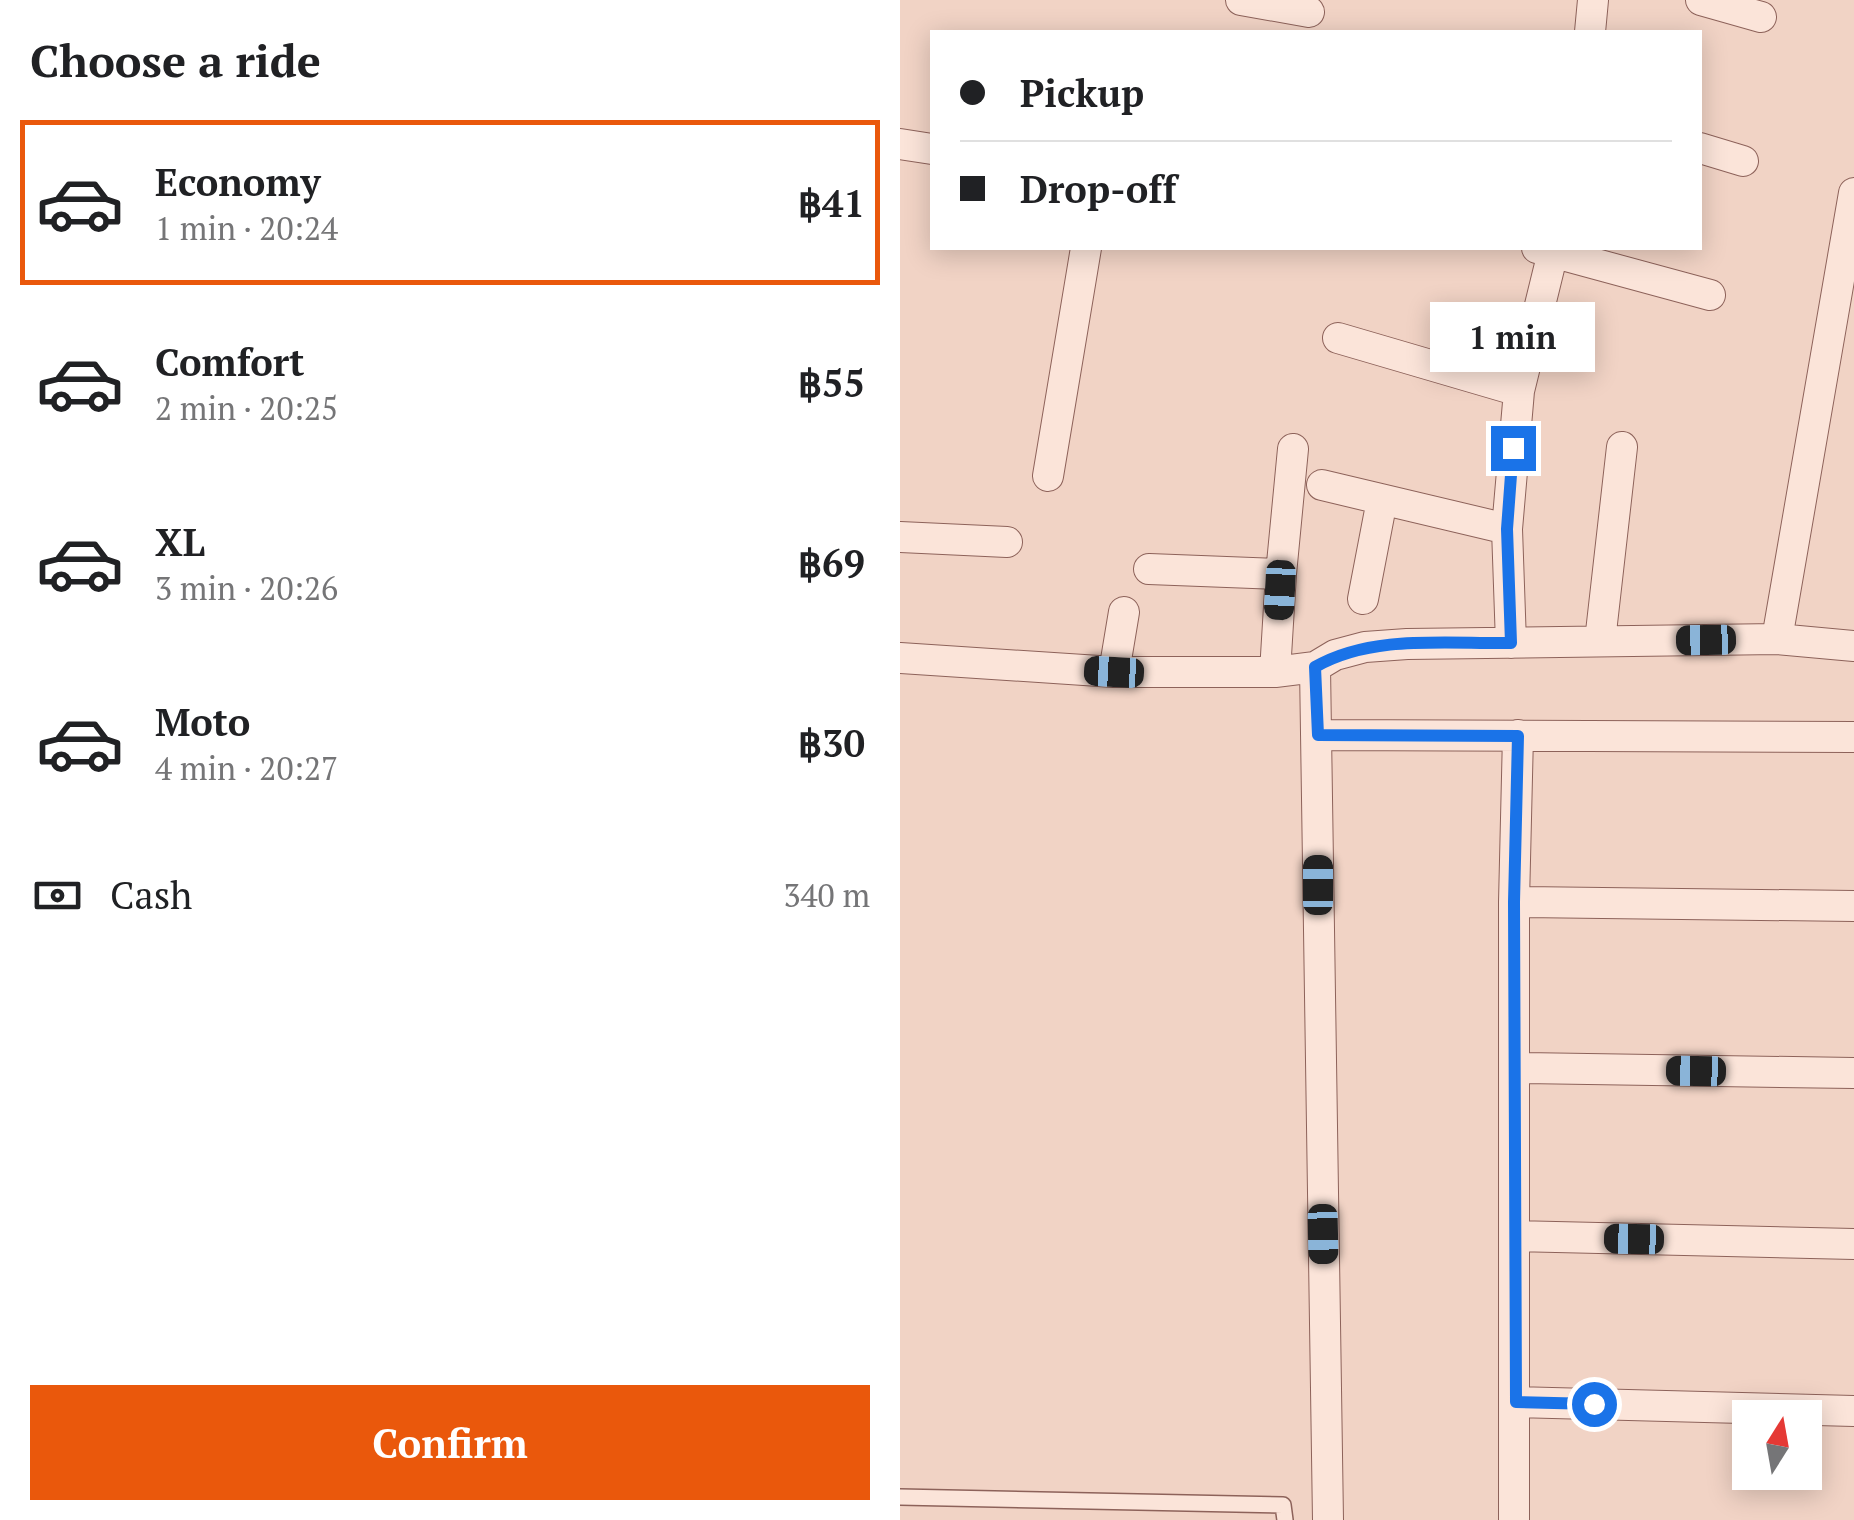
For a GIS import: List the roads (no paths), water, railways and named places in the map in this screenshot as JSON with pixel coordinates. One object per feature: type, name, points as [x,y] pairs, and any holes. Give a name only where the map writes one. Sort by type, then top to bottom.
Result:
[{"type":"street","points":[[1240,0],[1309,12]]},
{"type":"street","points":[[1590,30],[1593,0]]},
{"type":"street","points":[[1701,0],[1762,17]]},
{"type":"street","points":[[900,144],[930,149]]},
{"type":"street","points":[[1702,149],[1743,161]]},
{"type":"street","points":[[1777,639],[1854,193]]},
{"type":"street","points":[[1048,476],[1086,250]]},
{"type":"street","points":[[1511,643],[1507,529],[1519,391],[1548,250]]},
{"type":"street","points":[[1552,250],[1710,295]]},
{"type":"street","points":[[1338,338],[1519,391]]},
{"type":"street","points":[[1600,641],[1622,446]]},
{"type":"street","points":[[1276,672],[1293,449]]},
{"type":"street","points":[[1322,485],[1507,529]]},
{"type":"street","points":[[1364,600],[1382,500]]},
{"type":"street","points":[[900,538],[1007,542]]},
{"type":"street","points":[[1149,568],[1281,574]]},
{"type":"street","points":[[1114,672],[1124,612]]},
{"type":"street","points":[[900,658],[1114,672],[1276,672],[1315,667],[1365,647],[1777,639],[1854,646]]},
{"type":"street","points":[[1315,667],[1328,1520]]},
{"type":"street","points":[[1318,735],[1854,737]]},
{"type":"street","points":[[1514,1520],[1514,902],[1518,736]]},
{"type":"street","points":[[1514,902],[1854,906]]},
{"type":"street","points":[[1516,1068],[1854,1073]]},
{"type":"street","points":[[1516,1236],[1854,1244]]},
{"type":"street","points":[[1516,1402],[1854,1412]]},
{"type":"lane","points":[[900,1497],[1283,1506],[1285,1520]]}]
